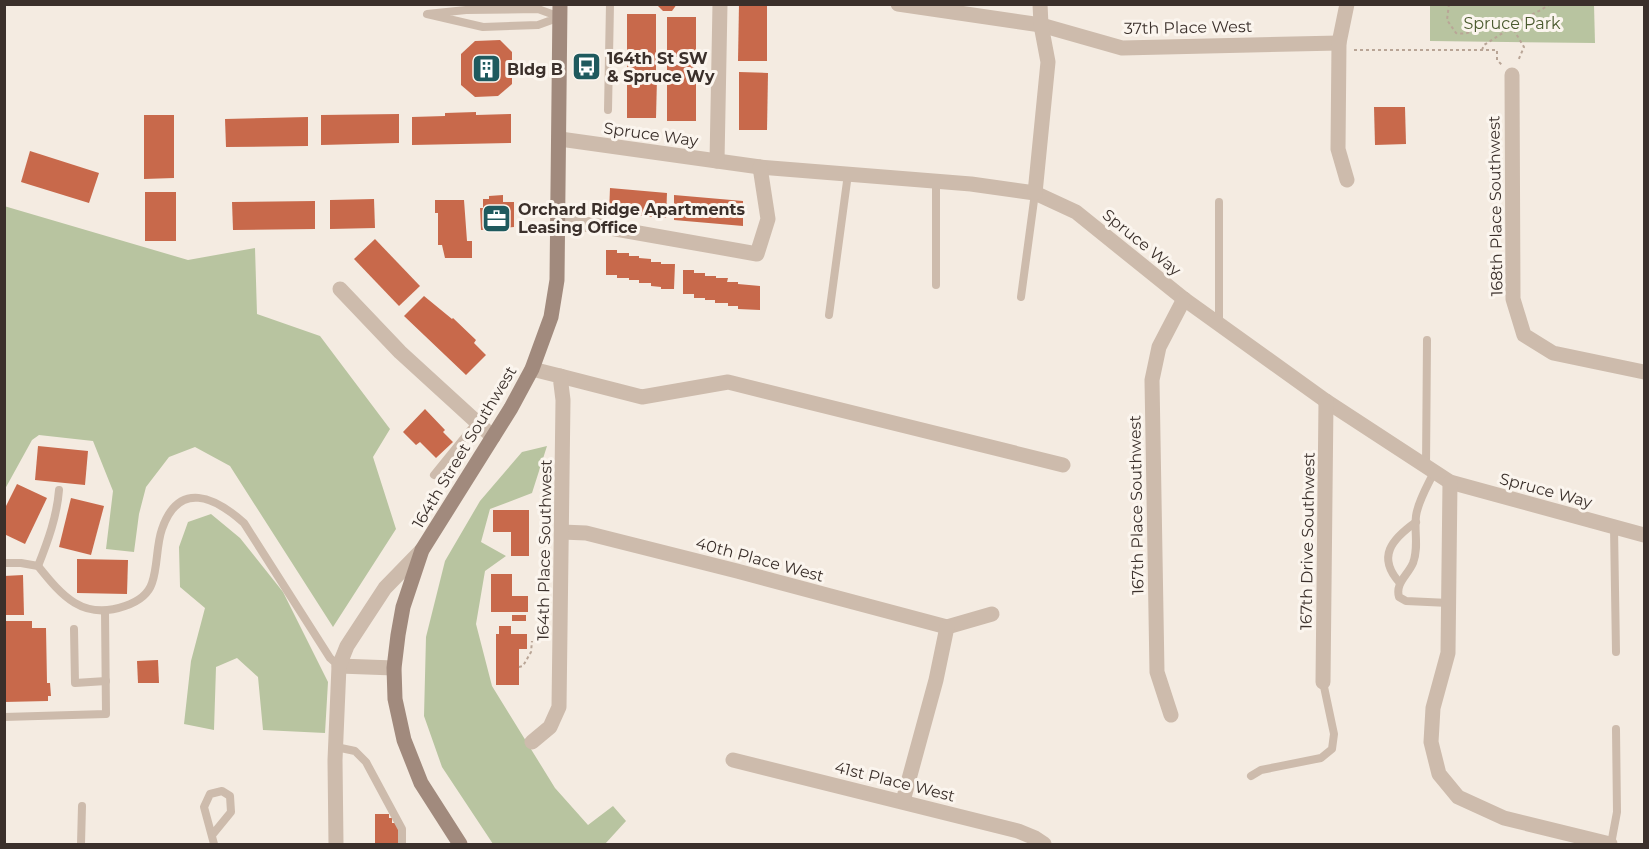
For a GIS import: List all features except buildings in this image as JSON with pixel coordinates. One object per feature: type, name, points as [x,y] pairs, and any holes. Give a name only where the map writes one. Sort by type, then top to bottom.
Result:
[{"type":"main road","name":"164th Street Southwest","points":[[460,844],[421,783],[404,740],[395,699],[393,668],[404,607],[422,550],[493,437],[532,369],[551,317],[557,280],[560,11]]},
{"type":"street","points":[[717,161],[720,4]]},
{"type":"street","name":"37th Place West","points":[[898,4],[1041,25],[1122,48],[1340,47]]},
{"type":"street","points":[[1035,193],[1048,62],[1041,25],[1040,4]]},
{"type":"street","points":[[1347,4],[1340,47],[1338,149],[1347,180]]},
{"type":"street","name":"168th Place Southwest","points":[[1512,75],[1513,299],[1524,335],[1553,352],[1644,372]]},
{"type":"street","name":"Spruce Way","points":[[560,139],[760,167],[1035,193],[1076,212],[1184,299],[1326,400],[1450,482],[1644,536]]},
{"type":"street","points":[[558,222],[593,225],[757,254],[768,219],[760,167]]},
{"type":"street","points":[[340,289],[400,352],[493,437]]},
{"type":"street","name":"167th Place Southwest","points":[[1171,716],[1157,672],[1152,380],[1159,347],[1184,299]]},
{"type":"street","points":[[532,369],[642,397],[729,382],[1064,465]]},
{"type":"street","name":"164th Place Southwest","points":[[532,742],[550,728],[559,706],[563,400],[560,376]]},
{"type":"street","name":"167th Drive Southwest","points":[[1323,682],[1326,400]]},
{"type":"street","points":[[1450,482],[1448,653],[1433,708],[1431,742],[1439,774],[1458,797],[1504,818],[1611,844]]},
{"type":"street","name":"40th Place West","points":[[562,532],[586,533],[947,627]]},
{"type":"street","points":[[336,844],[339,666],[347,646],[385,588],[422,550]]},
{"type":"street","points":[[903,801],[936,680],[947,627],[992,614]]},
{"type":"street","points":[[339,666],[393,668]]},
{"type":"street","name":"41st Place West","points":[[733,760],[1018,831],[1044,844]]},
{"type":"lane","points":[[608,110],[610,4]]},
{"type":"lane","points":[[466,10],[560,11],[538,25],[483,27],[427,15],[466,10]]},
{"type":"lane","points":[[829,315],[848,174]]},
{"type":"lane","points":[[936,182],[936,285]]},
{"type":"lane","points":[[1021,297],[1035,193]]},
{"type":"lane","points":[[1219,202],[1219,324]]},
{"type":"lane","points":[[1427,340],[1430,469],[1417,512],[1415,556],[1397,591],[1399,597],[1406,601],[1449,603]]},
{"type":"lane","points":[[434,475],[477,422]]},
{"type":"lane","points":[[38,566],[49,538],[59,490]]},
{"type":"lane","points":[[4,563],[38,566],[58,592],[75,604],[89,609],[105,611],[136,603],[152,585],[161,529],[174,506],[183,499],[200,498],[228,508],[244,523],[330,658],[339,666]]},
{"type":"lane","points":[[1400,583],[1392,574],[1388,564],[1389,549],[1400,535],[1416,522]]},
{"type":"lane","points":[[1614,527],[1616,652]]},
{"type":"lane","points":[[4,717],[106,714],[105,611]]},
{"type":"lane","points":[[74,629],[75,683],[106,681]]},
{"type":"lane","points":[[1251,776],[1262,770],[1321,758],[1332,749],[1334,734],[1323,682]]},
{"type":"lane","points":[[1611,844],[1617,812],[1616,729]]},
{"type":"lane","points":[[336,747],[355,751],[366,762],[402,829],[402,844]]},
{"type":"lane","points":[[213,834],[231,812],[230,796],[222,791],[210,794],[204,807],[214,844]]},
{"type":"lane","points":[[81,844],[82,806]]},
{"type":"path","points":[[1340,47],[1497,50],[1497,60],[1512,75],[1524,47],[1512,27],[1498,24],[1484,25],[1468,35],[1456,33],[1447,20],[1449,4]]},
{"type":"path","points":[[1482,50],[1484,45],[1550,4]]},
{"type":"path","points":[[519,667],[523,666],[529,657],[532,642]]},
{"type":"green space","name":"Spruce Park","points":[[1430,5],[1594,5],[1595,43],[1430,41]]},
{"type":"green space","points":[[4,206],[188,260],[255,248],[257,314],[320,336],[390,429],[373,457],[396,529],[333,627],[230,466],[195,447],[169,457],[146,487],[139,514],[134,552],[106,549],[113,491],[93,441],[39,435],[32,440],[5,489]]},
{"type":"green space","points":[[547,446],[532,493],[490,509],[481,542],[506,556],[485,571],[476,624],[492,686],[555,788],[588,825],[613,806],[626,821],[605,844],[493,844],[442,767],[424,716],[426,637],[445,561],[480,501],[522,452]]},
{"type":"green space","points":[[211,514],[240,538],[283,592],[328,682],[325,733],[263,730],[258,677],[237,658],[216,667],[214,730],[184,724],[191,661],[205,608],[180,587],[179,547],[188,522]]},
{"type":"place","name":"164th St SW & Spruce Wy","points":[[586,67]]},
{"type":"place","name":"Bldg B","points":[[486,69]]},
{"type":"place","name":"Orchard Ridge Apartments Leasing Office","points":[[497,218]]}]
